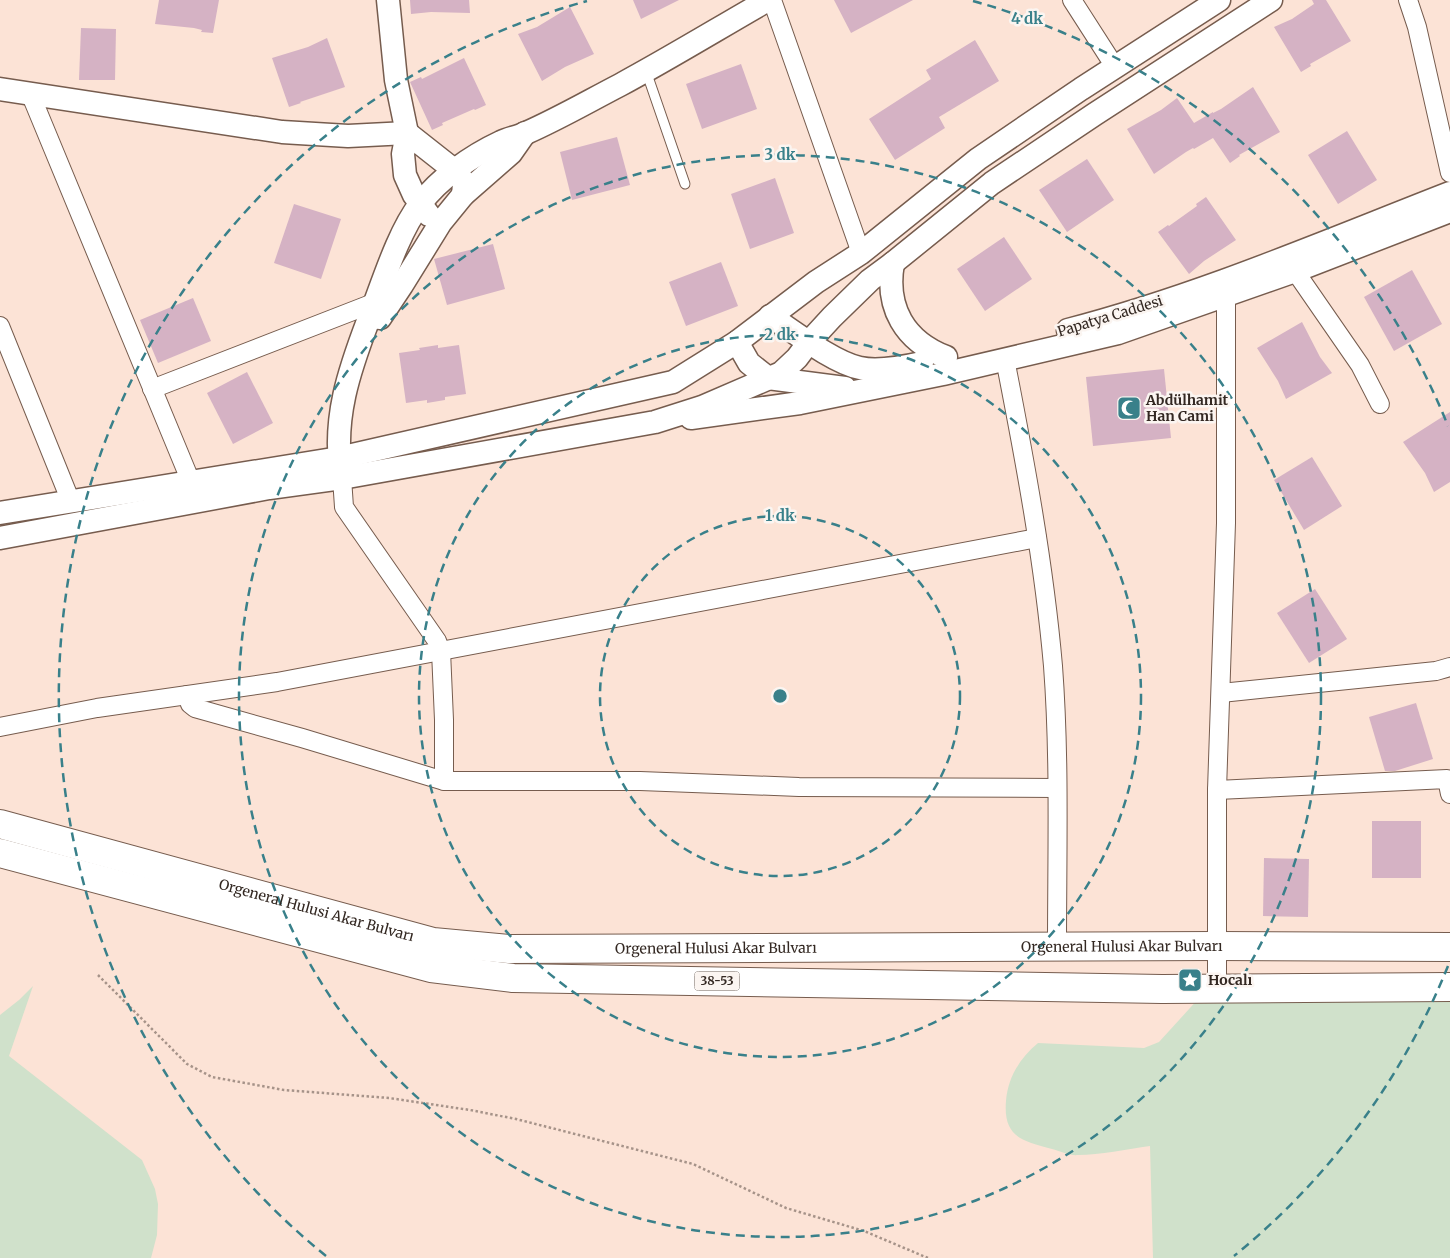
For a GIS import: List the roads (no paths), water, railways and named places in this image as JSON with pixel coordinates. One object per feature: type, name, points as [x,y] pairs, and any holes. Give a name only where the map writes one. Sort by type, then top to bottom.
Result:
[{"type":"main road","name":"Orgeneral Hulusi Akar Bulvarı","points":[[0,824],[432,942],[509,949],[1450,947]]},
{"type":"main road","name":"Orgeneral Hulusi Akar Bulvarı","points":[[0,853],[431,968],[504,977],[1122,989],[1450,987]]},
{"type":"street","points":[[388,0],[396,80],[407,133],[403,154],[404,169],[409,185],[420,204],[428,215],[441,222]]},
{"type":"street","points":[[444,781],[441,651],[437,641],[344,507],[340,468],[339,423],[345,390],[358,349],[403,232],[420,204],[455,170],[502,141],[525,133],[646,70],[770,0],[861,253]]},
{"type":"street","points":[[1072,0],[1115,67]]},
{"type":"street","points":[[0,538],[269,488],[673,382],[737,342],[816,282],[861,253],[978,159],[1219,0]]},
{"type":"street","points":[[0,513],[191,482],[340,468],[655,422],[702,407],[781,373],[870,280],[992,183],[1103,108],[1271,0]]},
{"type":"street","points":[[1408,0],[1417,27],[1450,173]]},
{"type":"street","points":[[0,89],[282,132],[348,136],[407,133],[455,170],[462,179],[463,195]]},
{"type":"street","points":[[30,93],[191,482]]},
{"type":"street","points":[[358,349],[402,285],[441,222],[463,195],[511,153],[525,133]]},
{"type":"street","name":"Papatya Caddesi","points":[[655,422],[775,408],[1118,333],[1226,295],[1450,193]]},
{"type":"street","name":"Papatya Caddesi","points":[[770,316],[833,357],[860,368],[900,368],[1040,336],[1120,315],[1226,279],[1291,264],[1450,211]]},
{"type":"street","points":[[893,263],[890,276],[892,296],[897,314],[904,326],[922,345],[946,357]]},
{"type":"street","points":[[1291,264],[1360,365],[1380,404]]},
{"type":"street","points":[[1217,989],[1217,790],[1226,524],[1226,295]]},
{"type":"street","points":[[152,389],[376,302]]},
{"type":"street","points":[[0,326],[71,502]]},
{"type":"street","points":[[737,342],[750,363],[768,378],[863,390]]},
{"type":"street","points":[[1005,359],[1037,538],[1053,665],[1057,732],[1057,947]]},
{"type":"street","points":[[0,727],[97,708],[277,682],[1037,538]]},
{"type":"street","points":[[1221,693],[1436,671],[1450,667]]},
{"type":"street","points":[[187,695],[190,704],[195,708],[444,781],[640,782],[799,787],[1057,788]]},
{"type":"street","points":[[1217,790],[1447,779],[1450,794]]},
{"type":"lane","points":[[646,70],[685,184]]},
{"type":"place","name":"Abdülhamit Han Cami","points":[[1129,408]]},
{"type":"place","name":"Hocalı","points":[[1190,980]]}]
